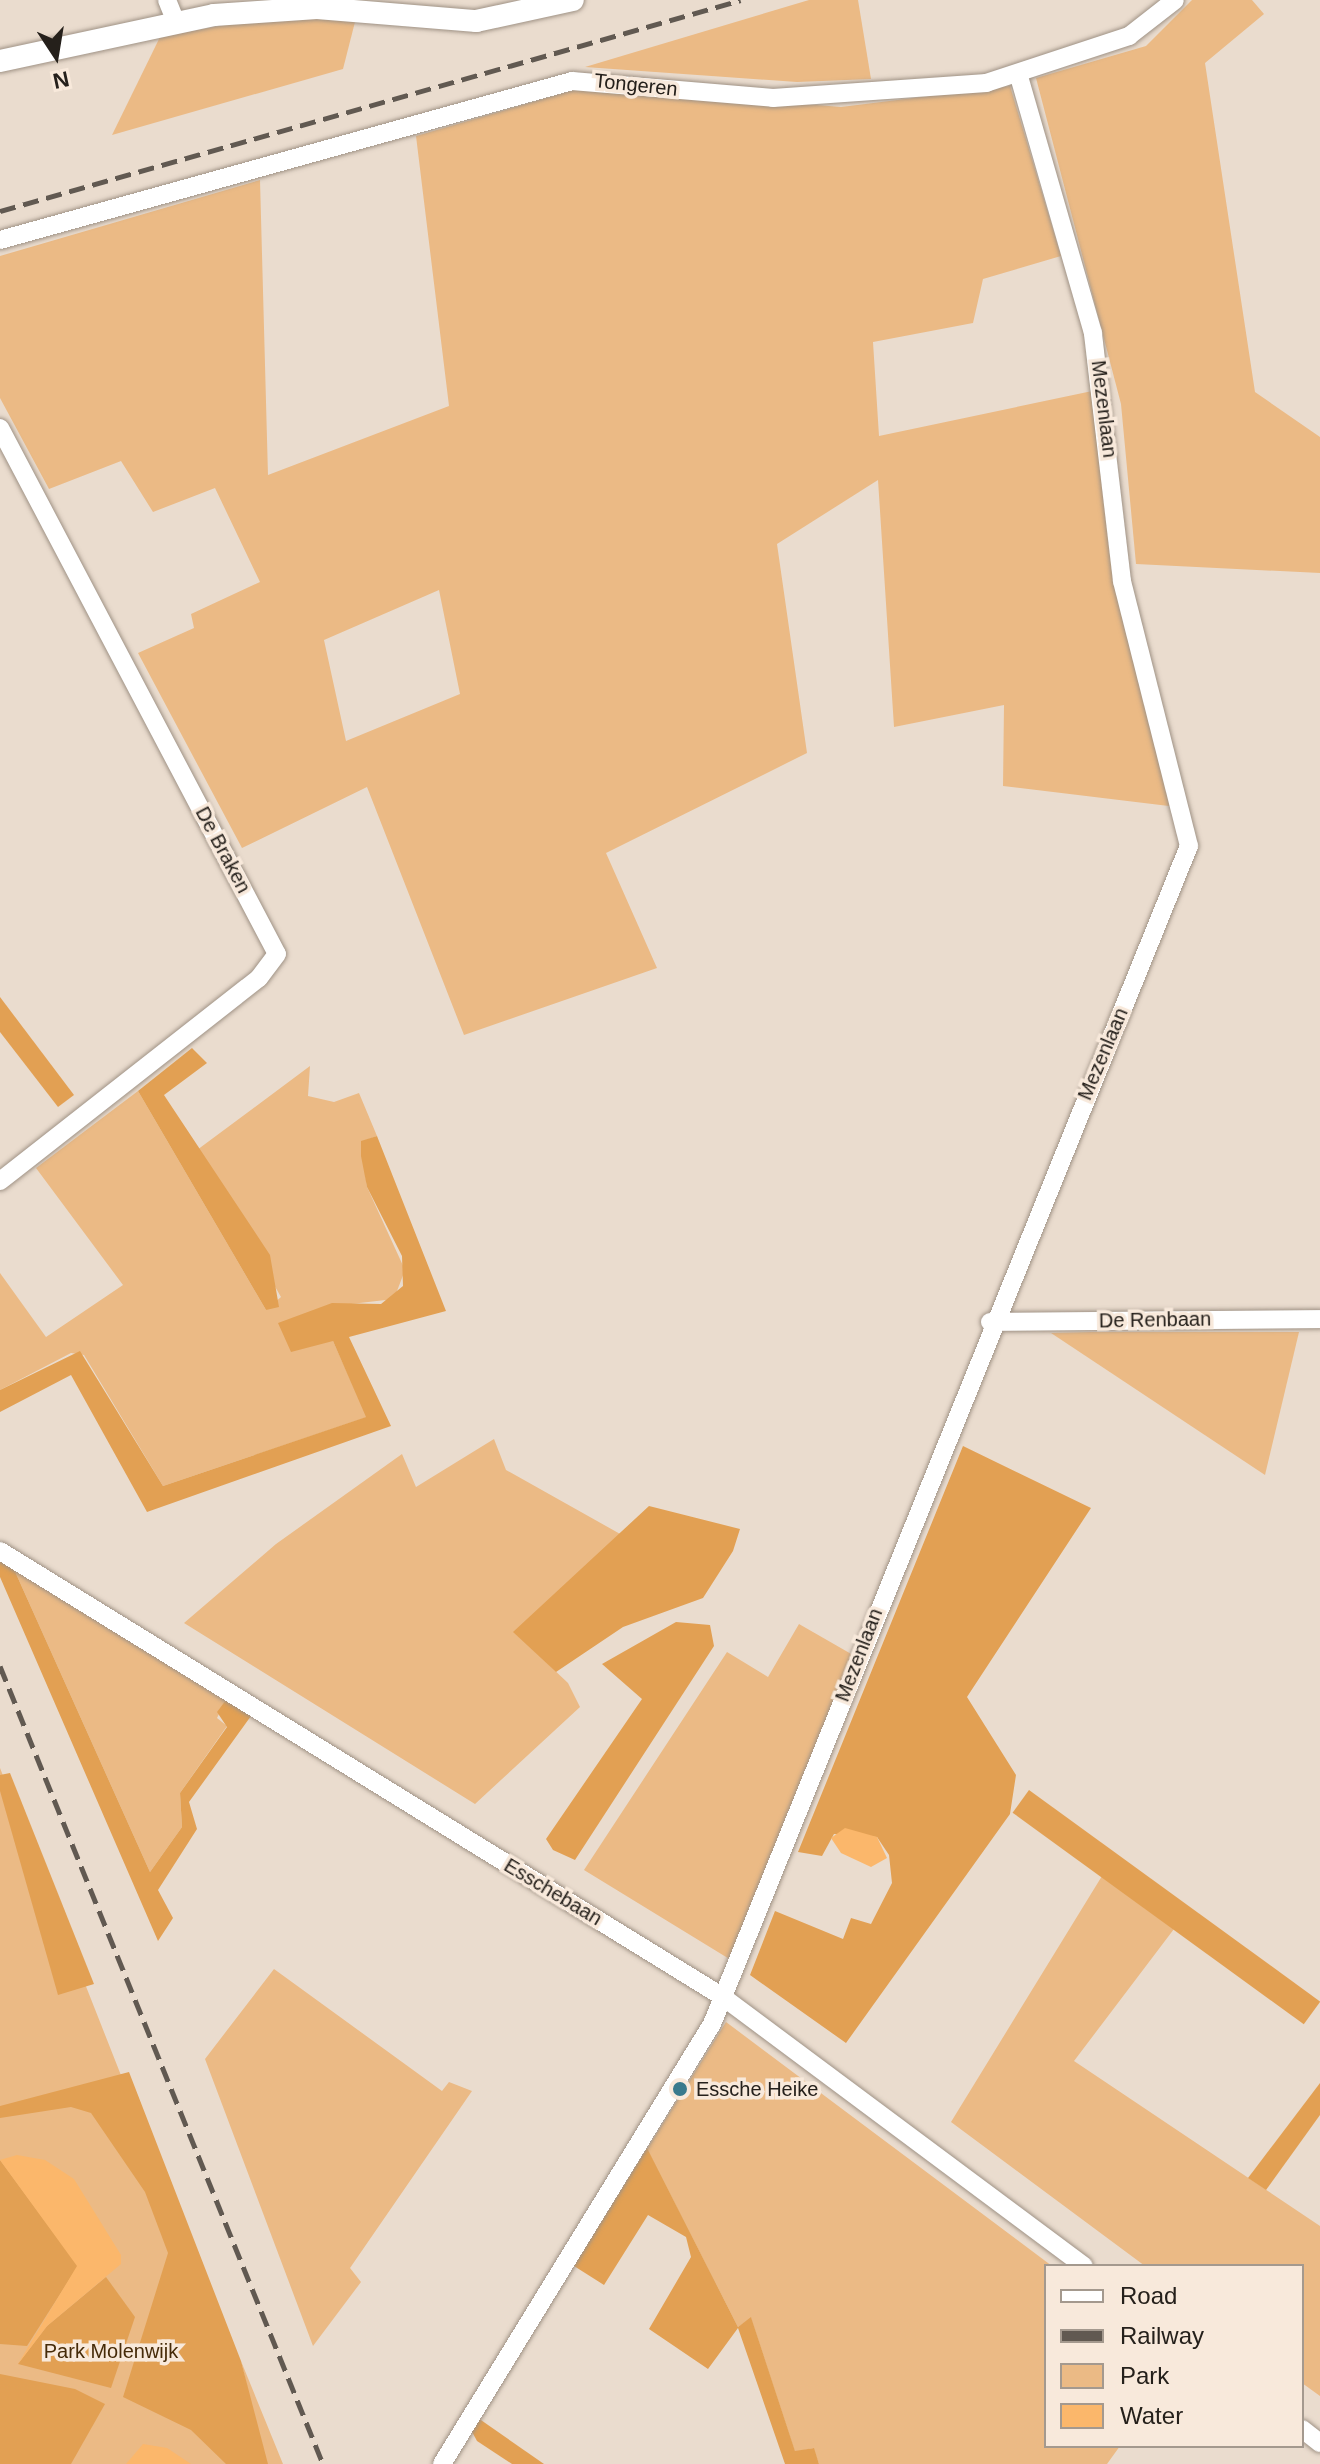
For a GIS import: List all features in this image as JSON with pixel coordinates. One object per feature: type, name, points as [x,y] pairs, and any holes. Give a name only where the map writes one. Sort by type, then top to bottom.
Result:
[{"type":"main road","points":[[0,61],[176,22],[317,8],[476,21],[573,0]]},
{"type":"street","points":[[167,0],[176,22]]},
{"type":"street","name":"Tongeren","points":[[0,240],[572,81],[842,98],[1019,76],[1129,36],[1175,0]]},
{"type":"street","name":"Mezenlaan","points":[[723,1997],[990,1322],[1189,846],[1122,581],[1093,333],[1019,76]]},
{"type":"street","name":"De Braken","points":[[0,428],[277,954],[259,978],[0,1181]]},
{"type":"street","name":"De Renbaan","points":[[990,1322],[1320,1319]]},
{"type":"street","name":"Esschebaan","points":[[0,1551],[723,1997],[1081,2264]]},
{"type":"street","points":[[442,2464],[723,1997]]},
{"type":"street","points":[[1304,2431],[1320,2443]]},
{"type":"green space","points":[[809,0],[858,0],[871,79],[797,82],[585,67]]},
{"type":"green space","points":[[1192,0],[1252,0],[1264,14],[1205,63],[1255,392],[1320,437],[1320,573],[1136,564],[1121,404],[1036,78],[1146,46]]},
{"type":"green space","points":[[268,17],[356,18],[343,69],[112,135],[160,37]]},
{"type":"green space","points":[[588,86],[841,107],[1010,86],[1061,256],[983,279],[973,323],[873,342],[879,436],[1097,390],[1123,623],[1177,807],[1003,786],[1004,705],[894,727],[878,480],[777,544],[807,753],[606,853],[657,968],[464,1035],[367,787],[242,848],[138,653],[194,628],[191,614],[260,582],[215,488],[153,512],[121,461],[49,489],[0,398],[0,256],[260,180],[268,475],[449,406],[416,136]],"holes":[[[439,590],[460,694],[346,741],[324,640]]]},
{"type":"green space","points":[[0,997],[74,1095],[58,1107],[0,1032]]},
{"type":"green space","points":[[192,1048],[207,1063],[164,1095],[270,1255],[279,1307],[266,1310],[138,1091]]},
{"type":"green space","points":[[310,1066],[308,1096],[334,1102],[359,1093],[377,1136],[361,1142],[367,1187],[405,1270],[394,1299],[351,1304],[333,1341],[367,1417],[163,1486],[84,1355],[71,1353],[0,1390],[0,1273],[46,1337],[123,1285],[36,1168],[138,1091],[266,1310],[281,1297],[197,1150]]},
{"type":"green space","points":[[377,1136],[446,1311],[349,1337],[391,1426],[147,1512],[71,1375],[0,1412],[0,1390],[80,1351],[163,1486],[366,1417],[333,1341],[291,1352],[278,1323],[332,1303],[381,1304],[403,1286],[402,1256],[367,1187],[361,1156],[361,1141]]},
{"type":"green space","points":[[1092,1332],[1299,1332],[1265,1475],[1051,1333]]},
{"type":"green space","points":[[494,1439],[506,1470],[622,1535],[514,1632],[568,1683],[580,1707],[475,1804],[184,1623],[276,1544],[402,1454],[416,1487]]},
{"type":"green space","points":[[963,1446],[1091,1508],[967,1697],[1016,1775],[1010,1814],[846,2043],[750,1975],[775,1911],[843,1939],[851,1918],[871,1924],[892,1883],[889,1855],[877,1837],[834,1834],[822,1856],[798,1852]]},
{"type":"green space","points":[[649,1506],[740,1529],[733,1551],[703,1598],[623,1627],[556,1672],[513,1632]]},
{"type":"green space","points":[[0,1559],[13,1567],[150,1872],[182,1827],[180,1793],[227,1727],[217,1712],[226,1700],[251,1716],[189,1802],[197,1829],[158,1890],[173,1918],[158,1941],[0,1577]]},
{"type":"green space","points":[[13,1567],[226,1700],[217,1718],[227,1726],[180,1793],[182,1827],[150,1872]]},
{"type":"green space","points":[[676,1622],[710,1625],[714,1646],[575,1860],[553,1850],[546,1839],[642,1699],[602,1664]]},
{"type":"green space","points":[[799,1624],[853,1655],[731,1960],[584,1870],[727,1652],[768,1677]]},
{"type":"green space","name":"Park Molenwijk","points":[[0,1768],[252,2408],[241,2361],[283,2464],[0,2464]]},
{"type":"green space","points":[[10,1773],[94,1984],[58,1995],[0,1791],[0,1775]]},
{"type":"green space","points":[[1029,1790],[1320,2001],[1304,2024],[1013,1813]]},
{"type":"green space","points":[[1102,1876],[1174,1929],[1074,2061],[1320,2226],[1320,2396],[1304,2384],[1304,2264],[1142,2264],[951,2122]]},
{"type":"green space","points":[[274,1969],[442,2091],[449,2082],[472,2091],[350,2268],[361,2282],[313,2346],[205,2059]]},
{"type":"green space","points":[[726,2022],[1049,2264],[1044,2264],[1044,2448],[1119,2448],[1107,2464],[819,2464],[813,2448],[795,2452],[751,2318],[738,2327],[647,2149]]},
{"type":"green space","points":[[129,2072],[241,2361],[268,2464],[226,2464],[191,2430],[123,2397],[168,2253],[145,2192],[91,2113],[71,2107],[0,2118],[0,2106]]},
{"type":"green space","points":[[1320,2083],[1320,2115],[1266,2190],[1248,2178]]},
{"type":"green space","points":[[647,2148],[738,2327],[751,2317],[795,2451],[814,2448],[819,2464],[785,2464],[738,2328],[708,2369],[649,2329],[691,2257],[686,2237],[648,2215],[604,2285],[574,2266]]},
{"type":"green space","points":[[0,2160],[78,2266],[27,2346],[0,2344]]},
{"type":"green space","points":[[106,2277],[135,2317],[111,2388],[18,2364],[47,2326]]},
{"type":"green space","points":[[0,2374],[75,2389],[105,2404],[71,2464],[0,2464]]},
{"type":"green space","points":[[478,2418],[544,2464],[512,2464],[477,2441],[471,2430]]},
{"type":"water","points":[[845,1828],[877,1837],[887,1858],[871,1867],[841,1853],[831,1838]]},
{"type":"water","points":[[17,2155],[45,2160],[74,2179],[121,2255],[121,2264],[47,2326],[18,2364],[77,2266],[0,2160]]},
{"type":"water","points":[[143,2444],[167,2448],[191,2464],[126,2464]]},
{"type":"railway","points":[[0,211],[741,0]]},
{"type":"railway","points":[[0,1666],[323,2464]]},
{"type":"place","name":"Essche Heike","points":[[680,2089]]}]
